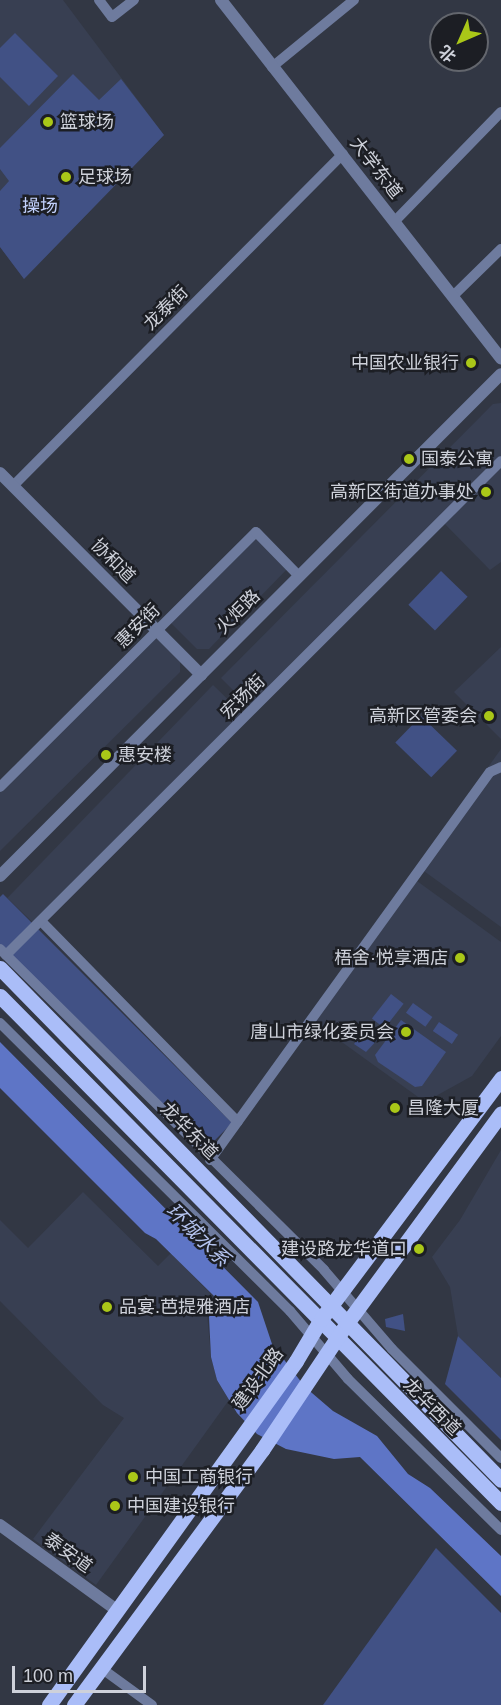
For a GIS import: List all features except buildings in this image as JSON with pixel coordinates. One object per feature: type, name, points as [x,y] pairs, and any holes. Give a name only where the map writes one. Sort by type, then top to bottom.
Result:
[{"type":"main road","name":"龙华东道","points":[[2,957],[352,1317]]},
{"type":"main road","points":[[0,996],[321,1319],[337,1339]]},
{"type":"main road","name":"建设北路","points":[[49,1705],[241,1434],[296,1361],[321,1319],[501,1078]]},
{"type":"main road","points":[[74,1705],[262,1450],[314,1377],[352,1317],[501,1113]]},
{"type":"main road","name":"龙华西道","points":[[352,1317],[501,1480]]},
{"type":"main road","name":"龙华西道","points":[[337,1339],[501,1503]]},
{"type":"street","points":[[99,0],[112,17],[134,0]]},
{"type":"street","name":"大学东道","points":[[221,0],[501,360]]},
{"type":"street","points":[[272,67],[354,0]]},
{"type":"street","points":[[395,221],[501,112]]},
{"type":"street","name":"龙泰街","points":[[13,486],[343,154]]},
{"type":"street","points":[[453,296],[501,249]]},
{"type":"street","name":"火炬路","points":[[0,876],[501,374]]},
{"type":"street","name":"宏扬街","points":[[2,957],[41,921],[501,461]]},
{"type":"street","name":"协和道","points":[[0,473],[201,675]]},
{"type":"street","name":"惠安街","points":[[0,787],[256,532],[299,576]]},
{"type":"street","points":[[210,1160],[490,772],[501,767]]},
{"type":"street","points":[[41,921],[238,1122]]},
{"type":"street","points":[[2,957],[324,1270],[336,1299]]},
{"type":"street","points":[[0,1023],[311,1335],[501,1530]]},
{"type":"street","points":[[352,1317],[501,1458]]},
{"type":"street","name":"泰安道","points":[[0,1525],[116,1609]]},
{"type":"street","points":[[101,1668],[152,1705]]},
{"type":"shaded area","points":[[0,0],[63,0],[164,135],[24,279],[0,247]]},
{"type":"shaded area","points":[[501,403],[501,457],[251,708],[221,678],[493,404]]},
{"type":"shaded area","name":"高新区街道办事处","points":[[501,464],[501,562],[490,570],[442,521]]},
{"type":"shaded area","points":[[257,530],[292,564],[209,649],[197,649],[168,620]]},
{"type":"shaded area","points":[[156,632],[180,656],[180,672],[0,851],[0,790]]},
{"type":"shaded area","name":"高新区管委会","points":[[501,647],[501,739],[454,692]]},
{"type":"shaded area","points":[[213,685],[243,714],[38,927],[7,898]]},
{"type":"shaded area","points":[[501,749],[501,927],[417,866]]},
{"type":"shaded area","points":[[417,881],[501,942],[501,1036],[472,1076],[425,1102],[314,1022]]},
{"type":"shaded area","points":[[0,1042],[258,1302],[272,1344],[305,1387],[333,1411],[377,1436],[408,1474],[430,1488],[501,1556],[501,1596],[360,1457],[334,1459],[286,1449],[257,1434],[237,1413],[217,1380],[211,1357],[209,1317],[214,1296],[156,1239],[145,1233],[0,1088]]},
{"type":"shaded area","points":[[501,1150],[501,1378],[458,1336],[450,1287],[432,1257],[460,1220]]},
{"type":"shaded area","points":[[83,1192],[158,1266],[171,1253],[210,1293],[207,1313],[211,1357],[217,1380],[229,1400],[96,1585],[33,1539],[124,1418],[103,1405],[0,1301],[0,1220],[28,1248]]},
{"type":"green space","points":[[15,33],[58,76],[29,106],[0,77],[0,48]]},
{"type":"green space","name":"操场","points":[[73,74],[99,100],[121,79],[164,135],[24,279],[0,247],[0,191],[9,181],[0,169],[0,148]]},
{"type":"green space","points":[[441,571],[468,597],[435,631],[408,605]]},
{"type":"green space","points":[[421,716],[457,751],[431,777],[395,743]]},
{"type":"green space","points":[[3,894],[232,1123],[206,1149],[0,943],[0,897]]},
{"type":"green space","points":[[391,994],[404,1004],[385,1028],[372,1018]]},
{"type":"green space","points":[[413,1003],[432,1017],[425,1027],[406,1013]]},
{"type":"green space","points":[[401,1020],[446,1052],[422,1086],[415,1087],[378,1062],[375,1055]]},
{"type":"green space","points":[[439,1022],[458,1035],[452,1044],[433,1031]]},
{"type":"green space","points":[[368,1025],[382,1035],[366,1052],[354,1044]]},
{"type":"green space","points":[[403,1314],[405,1331],[386,1327],[385,1319]]},
{"type":"green space","points":[[458,1336],[501,1378],[501,1440],[445,1384]]},
{"type":"green space","points":[[436,1548],[501,1613],[501,1705],[323,1705]]},
{"type":"place","name":"篮球场","points":[[48,122]]},
{"type":"place","name":"足球场","points":[[66,177]]},
{"type":"place","name":"中国农业银行","points":[[471,363]]},
{"type":"place","name":"国泰公寓","points":[[409,459]]},
{"type":"place","name":"高新区街道办事处","points":[[486,492]]},
{"type":"place","name":"高新区管委会","points":[[489,716]]},
{"type":"place","name":"惠安楼","points":[[106,755]]},
{"type":"place","name":"梧舍·悦享酒店","points":[[460,958]]},
{"type":"place","name":"唐山市绿化委员会","points":[[406,1032]]},
{"type":"place","name":"昌隆大厦","points":[[395,1108]]},
{"type":"place","name":"建设路龙华道口","points":[[419,1249]]},
{"type":"place","name":"品宴.芭提雅酒店","points":[[107,1307]]},
{"type":"place","name":"中国工商银行","points":[[133,1477]]},
{"type":"place","name":"中国建设银行","points":[[115,1506]]},
{"type":"water label","name":"环城水系","points":[[198,1235]]}]
